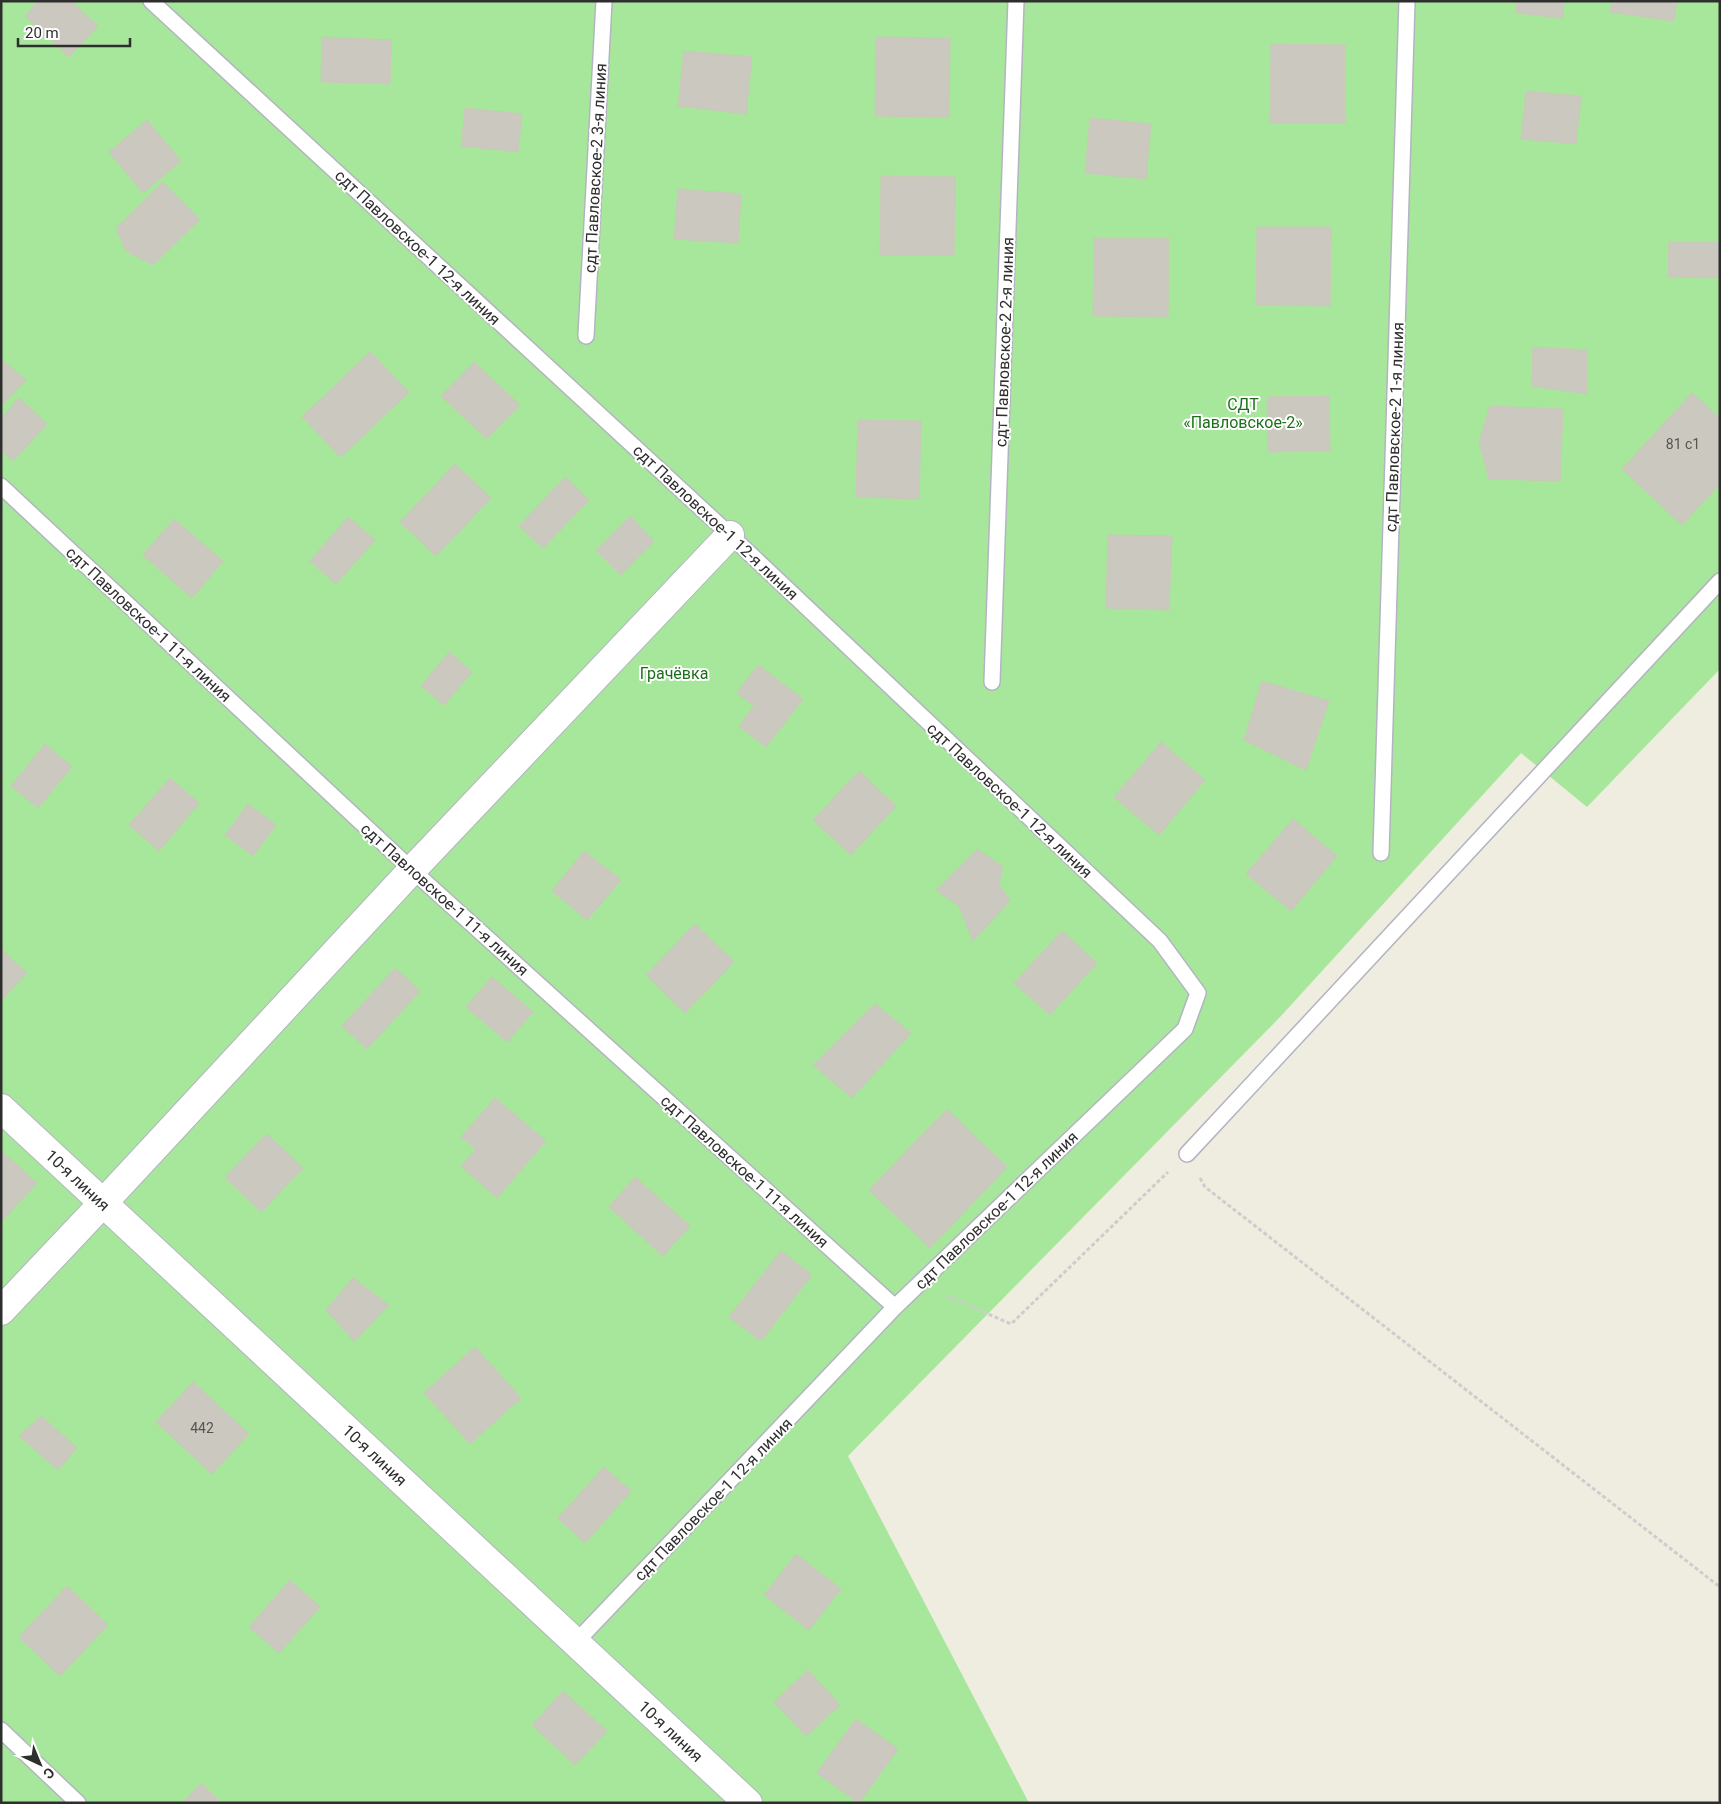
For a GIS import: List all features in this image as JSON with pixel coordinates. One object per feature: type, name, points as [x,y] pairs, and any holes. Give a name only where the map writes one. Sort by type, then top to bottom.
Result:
[{"type":"street","points":[[1,1311],[103,1204],[412,870],[730,535]]},
{"type":"street","name":"10-я линия","points":[[1,1108],[748,1803]]},
{"type":"lane","name":"сдт Павловское-1 12-я линия","points":[[151,1],[730,535],[1160,941],[1198,993],[1185,1029],[895,1307],[576,1642]]},
{"type":"lane","name":"сдт Павловское-2 3-я линия","points":[[586,336],[604,1]]},
{"type":"lane","name":"сдт Павловское-2 2-я линия","points":[[992,682],[1016,1]]},
{"type":"lane","name":"сдт Павловское-2 1-я линия","points":[[1381,853],[1407,1]]},
{"type":"lane","name":"сдт Павловское-1 11-я линия","points":[[1,486],[412,870],[895,1307]]},
{"type":"lane","points":[[1187,1154],[1720,581]]},
{"type":"lane","points":[[1,1730],[78,1803]]},
{"type":"path","points":[[919,1283],[1011,1324],[1187,1154],[1205,1187],[1720,1587]]},
{"type":"green space","name":"Грачёвка","points":[[1,1],[1720,1],[1720,669],[1587,807],[1521,753],[1281,1016],[848,1456],[1029,1803],[1,1803]]},
{"type":"building","points":[[38,1],[71,1],[98,26],[69,57],[25,16]]},
{"type":"building","points":[[1517,1],[1564,1],[1563,18],[1516,13]]},
{"type":"building","points":[[1612,1],[1677,1],[1674,21],[1610,12]]},
{"type":"building","points":[[322,37],[391,40],[390,84],[321,82]]},
{"type":"building","points":[[876,37],[950,38],[949,117],[875,116]]},
{"type":"building","points":[[1271,44],[1345,45],[1345,123],[1270,123]]},
{"type":"building","points":[[684,51],[752,57],[746,114],[678,106]]},
{"type":"building","points":[[1526,91],[1581,96],[1576,144],[1521,139]]},
{"type":"building","points":[[465,108],[522,114],[518,152],[461,146]]},
{"type":"building","points":[[1090,118],[1151,124],[1146,179],[1085,173]]},
{"type":"building","points":[[147,120],[181,161],[143,193],[109,152]]},
{"type":"building","points":[[881,176],[955,177],[954,255],[880,255]]},
{"type":"building","points":[[163,182],[200,219],[153,265],[126,251],[116,228]]},
{"type":"building","points":[[678,189],[741,194],[738,243],[674,239]]},
{"type":"building","points":[[1257,227],[1331,227],[1330,306],[1256,305]]},
{"type":"building","points":[[1094,238],[1169,238],[1168,317],[1093,316]]},
{"type":"building","points":[[1669,242],[1720,242],[1720,278],[1668,277]]},
{"type":"building","points":[[1533,347],[1587,350],[1587,394],[1532,386]]},
{"type":"building","points":[[370,352],[409,392],[341,457],[302,417]]},
{"type":"building","points":[[1,359],[26,380],[1,406]]},
{"type":"building","points":[[474,362],[520,405],[487,439],[441,396]]},
{"type":"building","points":[[1692,393],[1720,418],[1720,484],[1682,525],[1622,469]]},
{"type":"building","points":[[1329,396],[1330,451],[1268,452],[1267,397]]},
{"type":"building","points":[[19,398],[47,424],[13,461],[1,450],[1,418]]},
{"type":"building","points":[[1490,406],[1563,409],[1560,481],[1489,479],[1479,442]]},
{"type":"building","points":[[858,420],[921,421],[919,499],[856,497]]},
{"type":"building","points":[[455,464],[491,498],[436,556],[400,522]]},
{"type":"building","points":[[565,477],[589,500],[543,548],[519,526]]},
{"type":"building","points":[[630,516],[654,541],[621,575],[596,550]]},
{"type":"building","points":[[348,517],[375,540],[336,584],[310,561]]},
{"type":"building","points":[[174,519],[223,561],[192,598],[143,555]]},
{"type":"building","points":[[1108,535],[1172,536],[1169,610],[1106,608]]},
{"type":"building","points":[[449,652],[472,672],[444,705],[421,686]]},
{"type":"building","points":[[758,665],[803,699],[766,747],[739,726],[754,706],[737,693]]},
{"type":"building","points":[[1262,681],[1329,701],[1306,770],[1244,740]]},
{"type":"building","points":[[1161,742],[1205,780],[1159,835],[1114,797]]},
{"type":"building","points":[[45,744],[72,767],[38,808],[11,786]]},
{"type":"building","points":[[859,771],[896,806],[851,855],[813,820]]},
{"type":"building","points":[[170,778],[199,803],[159,851],[129,825]]},
{"type":"building","points":[[248,804],[276,825],[253,856],[225,835]]},
{"type":"building","points":[[1293,819],[1337,856],[1291,911],[1246,874]]},
{"type":"building","points":[[977,849],[1003,867],[999,884],[1010,901],[973,941],[959,906],[936,890]]},
{"type":"building","points":[[584,851],[621,880],[587,920],[552,891]]},
{"type":"building","points":[[695,924],[734,962],[685,1013],[646,975]]},
{"type":"building","points":[[1062,931],[1097,963],[1050,1015],[1014,983]]},
{"type":"building","points":[[1,949],[27,973],[1,1000]]},
{"type":"building","points":[[395,968],[420,991],[367,1049],[342,1026]]},
{"type":"building","points":[[492,977],[533,1012],[507,1042],[466,1007]]},
{"type":"building","points":[[875,1004],[911,1033],[852,1098],[813,1065]]},
{"type":"building","points":[[495,1098],[546,1141],[497,1198],[461,1166],[476,1149],[461,1137]]},
{"type":"building","points":[[947,1109],[1007,1167],[930,1248],[869,1190]]},
{"type":"building","points":[[267,1134],[303,1168],[261,1212],[225,1177]]},
{"type":"building","points":[[1,1151],[37,1183],[3,1220],[1,1219]]},
{"type":"building","points":[[635,1177],[690,1226],[663,1256],[609,1207]]},
{"type":"building","points":[[781,1251],[812,1275],[761,1341],[729,1317]]},
{"type":"building","points":[[353,1278],[389,1305],[354,1341],[326,1310]]},
{"type":"building","points":[[475,1347],[521,1398],[470,1444],[424,1393]]},
{"type":"building","points":[[193,1382],[249,1434],[212,1474],[156,1422]]},
{"type":"building","points":[[41,1416],[77,1448],[58,1470],[19,1436]]},
{"type":"building","points":[[604,1467],[631,1491],[585,1543],[558,1518]]},
{"type":"building","points":[[796,1554],[841,1589],[809,1630],[764,1595]]},
{"type":"building","points":[[290,1580],[320,1607],[279,1653],[249,1627]]},
{"type":"building","points":[[67,1586],[108,1625],[60,1676],[19,1637]]},
{"type":"building","points":[[808,1670],[840,1705],[806,1736],[774,1702]]},
{"type":"building","points":[[563,1691],[607,1731],[575,1765],[532,1725]]},
{"type":"building","points":[[856,1719],[898,1749],[859,1803],[817,1773]]},
{"type":"building","points":[[201,1783],[221,1803],[182,1803]]},
{"type":"park label","name":"СДТ «Павловское-2»","points":[[1243,413]]}]
